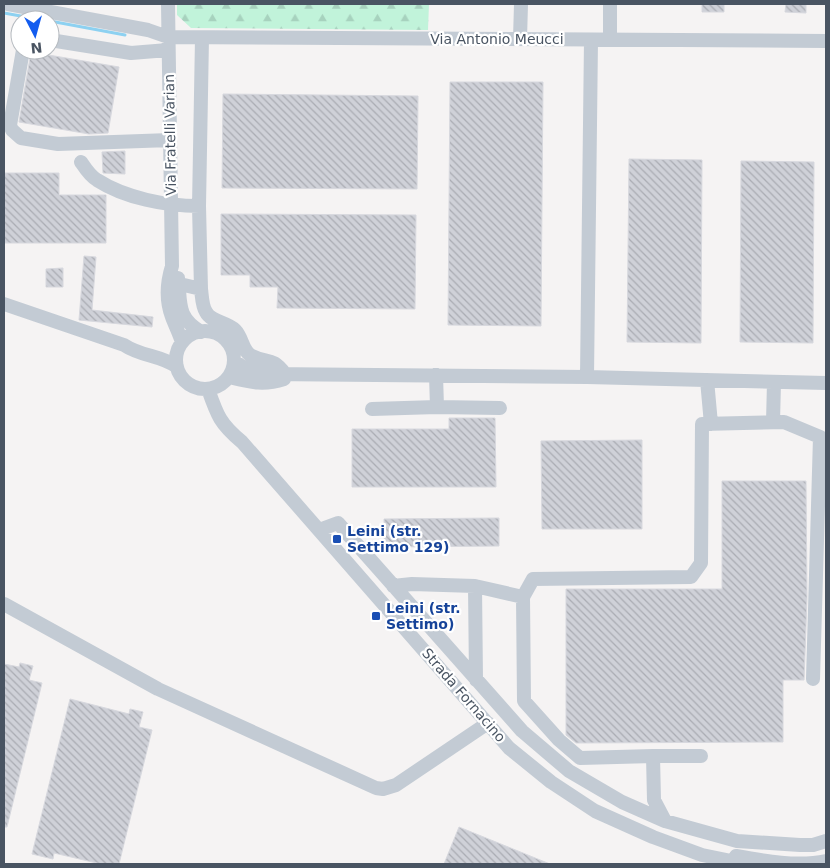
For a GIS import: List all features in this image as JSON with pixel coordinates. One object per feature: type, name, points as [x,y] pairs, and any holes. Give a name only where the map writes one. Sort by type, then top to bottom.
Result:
[{"type":"street","points":[[8,4],[148,30],[168,44]]},
{"type":"street","name":"Via Fratelli Varian","points":[[168,4],[172,266],[168,279],[174,286],[184,316],[190,325],[201,332]]},
{"type":"street","points":[[520,40],[521,4]]},
{"type":"street","points":[[610,4],[610,40]]},
{"type":"street","points":[[202,38],[199,206],[201,289],[204,308],[209,317],[223,322],[235,330],[244,349],[250,356],[275,363],[285,374]]},
{"type":"street","name":"Via Antonio Meucci","points":[[168,44],[202,38],[826,41]]},
{"type":"street","points":[[587,377],[591,40]]},
{"type":"street","points":[[60,42],[131,53],[168,44]]},
{"type":"street","points":[[21,60],[10,125],[12,130],[21,138],[58,144],[170,140]]},
{"type":"street","points":[[81,162],[96,179],[146,200],[171,206],[199,206]]},
{"type":"street","points":[[174,286],[201,289]]},
{"type":"street","name":"Via Fratelli Varian","points":[[174,286],[168,302],[181,344]]},
{"type":"street","points":[[4,304],[124,345],[135,352],[168,361],[177,367]]},
{"type":"street","points":[[201,332],[211,332],[220,335],[233,350],[233,369],[226,380],[208,389],[192,386],[180,375],[177,367],[177,352],[181,344],[187,337],[201,332]]},
{"type":"street","points":[[124,345],[136,345],[162,351],[181,344]]},
{"type":"street","points":[[234,360],[253,372],[285,374],[587,377],[826,383]]},
{"type":"street","points":[[226,380],[266,384],[299,374]]},
{"type":"street","points":[[436,375],[437,407]]},
{"type":"street","name":"Strada Fornacino","points":[[226,380],[220,392],[221,405],[242,442]]},
{"type":"street","points":[[707,380],[711,424]]},
{"type":"street","points":[[773,422],[774,382]]},
{"type":"street","name":"Strada Fornacino","points":[[208,389],[217,414],[228,430],[242,442],[509,748],[551,782],[595,811],[653,837],[715,861],[746,864]]},
{"type":"street","points":[[372,409],[500,408]]},
{"type":"street","points":[[701,756],[580,758],[559,740],[524,701],[523,597],[533,579],[691,577],[701,562],[702,424],[784,422],[820,437],[813,679]]},
{"type":"street","points":[[319,530],[338,523],[522,731],[569,771],[622,802],[665,821],[737,840],[800,845],[812,845],[826,841]]},
{"type":"street","points":[[393,586],[412,584],[475,586],[523,597]]},
{"type":"street","points":[[475,586],[476,680]]},
{"type":"street","points":[[4,604],[158,689],[376,788],[383,789],[396,785],[488,723]]},
{"type":"street","points":[[532,739],[543,722]]},
{"type":"street","points":[[653,756],[654,800],[665,821]]},
{"type":"street","points":[[737,840],[775,861]]},
{"type":"street","name":"Strada Fornacino","points":[[688,849],[702,849],[775,861],[808,863],[826,861]]},
{"type":"green space","points":[[177,4],[429,4],[428,30],[191,28],[177,15]]},
{"type":"building","points":[[702,4],[724,4],[724,12],[702,12]]},
{"type":"building","points":[[786,4],[806,4],[806,13],[785,12]]},
{"type":"building","points":[[60,57],[119,67],[108,133],[89,134],[19,122],[30,60],[60,60]]},
{"type":"building","points":[[450,82],[543,82],[541,326],[448,325]]},
{"type":"building","points":[[223,94],[418,96],[417,189],[222,188]]},
{"type":"building","points":[[125,151],[125,174],[103,173],[102,152]]},
{"type":"building","points":[[629,159],[702,160],[701,343],[627,342]]},
{"type":"building","points":[[741,161],[814,162],[813,343],[740,342]]},
{"type":"building","points":[[4,173],[59,173],[59,195],[106,195],[106,243],[4,243]]},
{"type":"building","points":[[221,214],[416,215],[415,309],[277,308],[278,287],[250,287],[250,275],[221,275]]},
{"type":"building","points":[[84,256],[96,257],[92,310],[153,317],[152,327],[79,320]]},
{"type":"building","points":[[63,268],[63,287],[46,287],[46,269]]},
{"type":"building","points":[[449,418],[495,418],[496,487],[352,487],[352,429],[449,429]]},
{"type":"building","points":[[642,440],[642,529],[542,529],[541,441]]},
{"type":"building","points":[[722,481],[806,481],[807,598],[804,680],[783,680],[783,742],[576,743],[566,735],[566,589],[722,589]]},
{"type":"building","points":[[499,518],[499,546],[384,547],[384,519]]},
{"type":"building","points":[[20,663],[33,666],[29,680],[42,683],[7,827],[4,827],[4,664],[19,667]]},
{"type":"building","points":[[70,699],[129,714],[130,709],[143,712],[139,727],[152,730],[119,864],[101,864],[54,853],[53,859],[32,854]]},
{"type":"building","points":[[459,827],[550,864],[444,864]]},
{"type":"waterway","points":[[4,13],[10,14]]},
{"type":"waterway","points":[[60,23],[125,35]]},
{"type":"place","name":"Leini (str. Settimo 129)","points":[[337,539]]},
{"type":"place","name":"Leini (str. Settimo)","points":[[376,616]]}]
